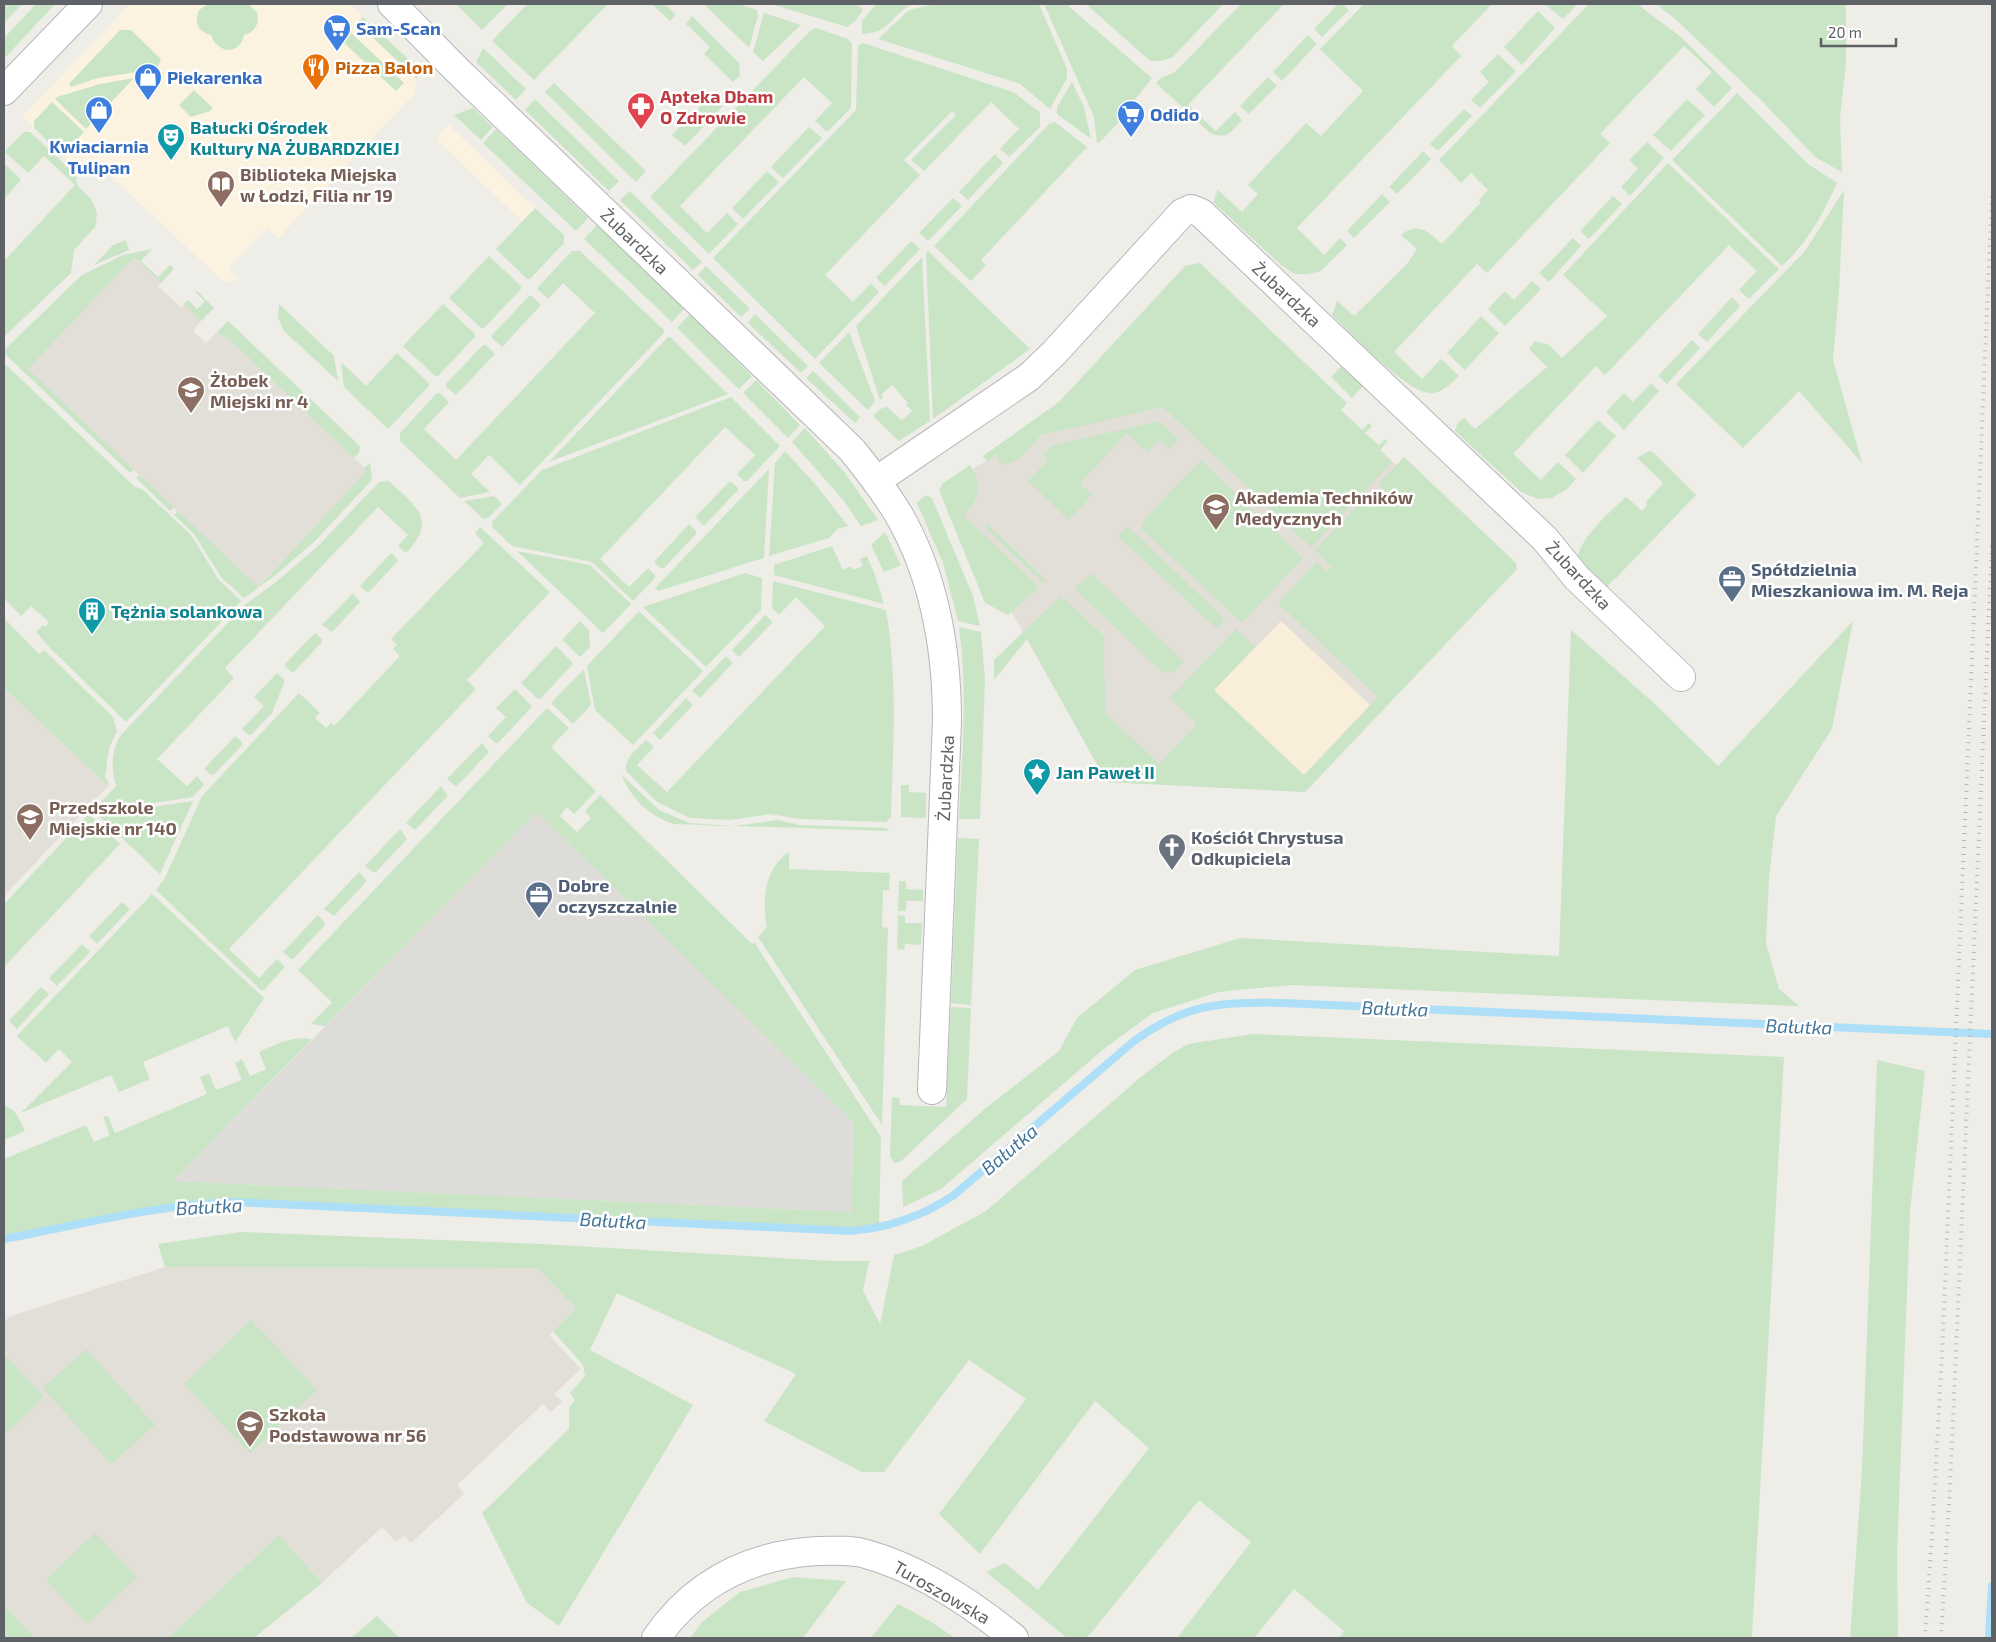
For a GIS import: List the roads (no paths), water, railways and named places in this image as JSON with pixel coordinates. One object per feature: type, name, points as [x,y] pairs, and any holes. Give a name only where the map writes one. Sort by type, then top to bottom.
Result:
[{"type":"street","points":[[4,91],[88,4]]},
{"type":"street","name":"Żubardzka","points":[[392,4],[458,71],[852,450],[876,481],[900,518],[916,551],[938,620],[947,684],[932,1090]]},
{"type":"street","name":"Żubardzka","points":[[876,481],[1029,377],[1054,353],[1182,213],[1191,208],[1201,214],[1545,539],[1577,578],[1681,677]]},
{"type":"street","name":"Turoszowska","points":[[656,1638],[678,1611],[710,1583],[751,1563],[769,1557],[793,1553],[848,1550],[883,1559],[903,1567],[959,1598],[1014,1638]]},
{"type":"waterway","name":"Bałutka","points":[[4,1239],[146,1211],[233,1202],[850,1231],[878,1227],[917,1215],[954,1195],[1134,1041],[1153,1028],[1204,1007],[1240,1003],[1283,1003],[1992,1034]]},
{"type":"waterway","points":[[1989,1638],[1992,1586]]},
{"type":"railway","points":[[1925,1638],[1942,1355],[1992,194]]},
{"type":"railway","points":[[1941,1638],[1950,1486],[1992,542]]},
{"type":"place","name":"Sam-Scan","points":[[337,52]]},
{"type":"place","name":"Pizza Balon","points":[[316,91]]},
{"type":"place","name":"Piekarenka","points":[[148,101]]},
{"type":"place","name":"Apteka Dbam O Zdrowie","points":[[641,130]]},
{"type":"place","name":"Kwiaciarnia Tulipan","points":[[99,134]]},
{"type":"place","name":"Odido","points":[[1131,138]]},
{"type":"place","name":"Bałucki Ośrodek Kultury NA ŻUBARDZKIEJ","points":[[171,161]]},
{"type":"place","name":"Biblioteka Miejska w Łodzi, Filia nr 19","points":[[221,208]]},
{"type":"place","name":"Żłobek Miejski nr 4","points":[[191,414]]},
{"type":"place","name":"Akademia Techników Medycznych","points":[[1216,531]]},
{"type":"place","name":"Spółdzielnia Mieszkaniowa im. M. Reja","points":[[1732,603]]},
{"type":"place","name":"Tężnia solankowa","points":[[92,635]]},
{"type":"place","name":"Jan Paweł II","points":[[1037,796]]},
{"type":"place","name":"Przedszkole Miejskie nr 140","points":[[30,841]]},
{"type":"place","name":"Kościół Chrystusa Odkupiciela","points":[[1172,871]]},
{"type":"place","name":"Dobre oczyszczalnie","points":[[539,919]]},
{"type":"place","name":"Szkoła Podstawowa nr 56","points":[[250,1448]]}]
